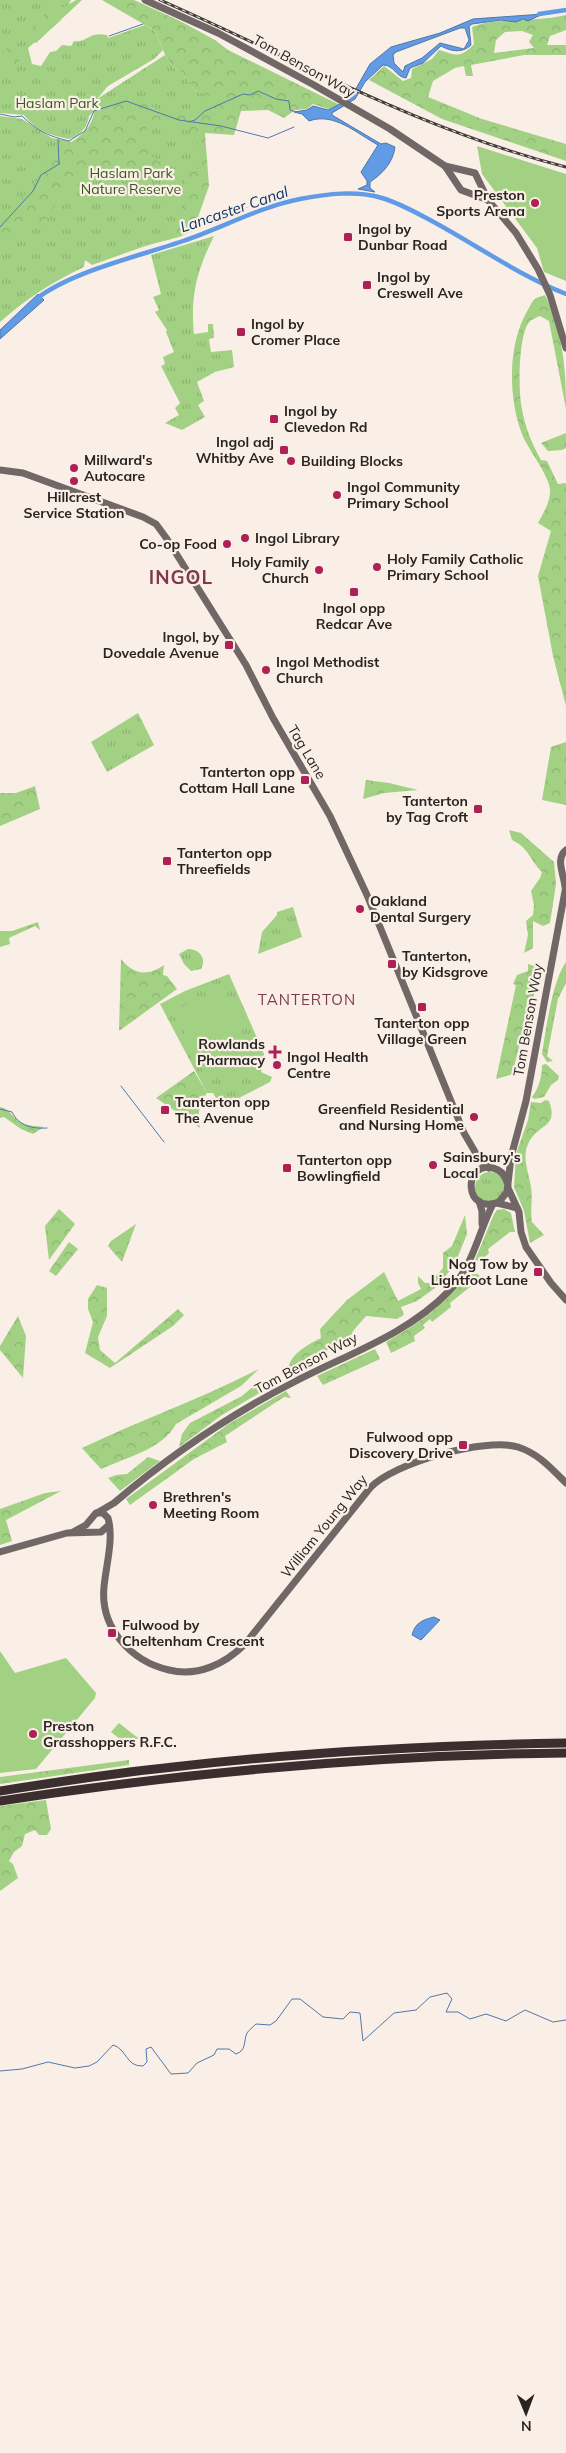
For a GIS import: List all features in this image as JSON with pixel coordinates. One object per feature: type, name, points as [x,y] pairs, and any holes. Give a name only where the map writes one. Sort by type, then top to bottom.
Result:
[{"type":"highway","points":[[0,1791],[171,1767],[271,1757],[394,1748],[566,1744]]},
{"type":"highway","points":[[0,1801],[174,1776],[253,1768],[396,1758],[566,1753]]},
{"type":"main road","name":"Tom Benson Way","points":[[146,0],[218,33],[341,101],[445,166],[465,170]]},
{"type":"main road","name":"Tom Benson Way","points":[[445,166],[456,181]]},
{"type":"main road","points":[[488,200],[461,190],[456,181],[459,174],[465,170],[474,173],[488,200],[516,233],[538,269],[550,295],[566,348]]},
{"type":"main road","points":[[470,192],[476,188],[478,182]]},
{"type":"main road","name":"Tag Lane","points":[[0,470],[22,473],[143,517],[156,524],[167,539],[246,665],[277,726],[330,816],[367,895],[464,1133],[478,1156],[492,1168]]},
{"type":"main road","name":"Tom Benson Way","points":[[508,1186],[511,1157],[526,1101],[566,887],[564,868],[560,857],[566,850]]},
{"type":"main road","points":[[478,1156],[478,1171],[471,1184],[473,1195],[479,1201],[517,1208]]},
{"type":"main road","points":[[478,1171],[492,1168],[511,1157]]},
{"type":"main road","points":[[492,1168],[503,1173],[517,1208],[520,1232],[526,1247],[551,1283],[566,1300]]},
{"type":"main road","points":[[495,1203],[504,1197],[508,1186]]},
{"type":"main road","name":"Tom Benson Way","points":[[479,1201],[482,1211],[482,1227]]},
{"type":"main road","name":"Tom Benson Way","points":[[97,1513],[229,1419],[294,1382],[409,1324],[435,1306],[451,1290],[470,1262],[482,1227],[495,1203]]},
{"type":"main road","name":"William Young Way","points":[[108,1547],[104,1587],[105,1608],[112,1628],[124,1646],[150,1664],[175,1671],[206,1669],[225,1660],[245,1644],[370,1488],[382,1477],[400,1468],[473,1446],[498,1444],[516,1446],[530,1452],[550,1466],[566,1483]]},
{"type":"main road","points":[[0,1552],[73,1532],[98,1532],[106,1530],[115,1502]]},
{"type":"main road","points":[[73,1532],[89,1522],[91,1517],[97,1513],[103,1513],[109,1521],[108,1547]]},
{"type":"main road","points":[[89,1522],[91,1528],[98,1532],[108,1547]]},
{"type":"green space","name":"Haslam Park Nature Reserve","points":[[0,0],[71,0],[60,21],[28,48],[32,64],[41,66],[50,52],[56,51],[62,45],[71,46],[74,41],[101,34],[107,35],[108,38],[145,25],[156,32],[163,50],[154,59],[108,86],[97,99],[165,55],[173,67],[183,73],[195,91],[225,99],[199,127],[203,183],[179,234],[92,265],[85,260],[84,267],[40,292],[0,322],[0,116],[22,119],[52,138],[72,142],[88,128],[95,110],[89,116],[87,124],[82,131],[69,139],[44,132],[33,125],[24,115],[0,113]]},
{"type":"green space","points":[[76,0],[82,0],[36,43],[24,36],[45,14]]},
{"type":"green space","points":[[102,0],[134,0],[180,21],[215,40],[228,50],[340,105],[328,109],[313,104],[307,109],[295,110],[284,118],[268,110],[241,111],[234,135],[205,133],[209,186],[197,220],[201,222],[251,206],[179,237],[141,247],[141,245],[167,229],[179,217],[191,188],[178,175],[200,168],[197,133],[147,118],[146,139],[150,155],[167,168],[120,173],[107,179],[69,187],[43,222],[34,227],[27,224],[13,239],[0,233],[0,222],[54,161],[56,139],[72,142],[87,129],[94,114],[95,101],[109,96],[112,100],[132,97],[160,110],[186,116],[193,114],[214,97],[195,91],[183,73],[173,67],[165,55],[156,32]]},
{"type":"green space","points":[[566,15],[566,30],[550,36],[547,45],[566,45],[566,55],[524,55],[471,65],[473,76],[466,76],[464,66],[455,68],[433,81],[428,97],[482,119],[566,144],[566,161],[442,119],[369,80],[384,66],[403,81],[411,78],[412,69],[432,59],[439,50],[454,54],[465,52],[474,44],[472,27],[506,20]],"holes":[[[522,31],[533,35],[529,42],[534,48],[494,53],[496,40],[505,32]]]},
{"type":"green space","points":[[17,42],[20,53],[19,61],[11,69],[0,71],[0,53]]},
{"type":"green space","name":"Preston Sports Arena","points":[[477,146],[566,174],[566,281],[544,272],[537,248],[482,174]]},
{"type":"green space","points":[[214,236],[203,260],[196,284],[193,307],[194,334],[208,332],[208,324],[213,324],[214,338],[209,339],[211,352],[232,350],[234,367],[215,372],[197,382],[204,401],[198,405],[205,417],[182,430],[165,423],[179,415],[175,408],[180,403],[161,366],[165,364],[163,357],[174,352],[166,332],[167,330],[155,312],[159,310],[153,297],[161,294],[151,255]]},
{"type":"green space","points":[[545,295],[560,337],[565,378],[566,409],[549,321],[540,316],[530,321],[523,338],[520,363],[520,390],[525,422],[535,448],[541,460],[547,461],[558,484],[566,483],[566,706],[553,656],[538,576],[551,531],[538,523],[549,500],[550,486],[522,434],[517,419],[512,387],[513,353],[522,322],[533,301]]},
{"type":"green space","points":[[566,433],[566,448],[562,450],[548,451],[541,443]]},
{"type":"green space","points":[[138,713],[154,745],[107,772],[91,742]]},
{"type":"green space","points":[[566,742],[566,805],[542,800],[551,747]]},
{"type":"green space","points":[[366,780],[418,790],[384,793],[363,799]]},
{"type":"green space","points":[[35,786],[40,809],[0,826],[0,793],[16,793]]},
{"type":"green space","points":[[509,830],[521,833],[554,862],[556,884],[550,923],[543,926],[533,921],[533,948],[524,953],[528,935],[526,921],[533,915],[534,905],[531,891],[542,872],[522,846],[512,840]]},
{"type":"green space","points":[[293,907],[302,937],[258,954],[262,932],[277,915],[277,912]]},
{"type":"green space","points":[[38,922],[40,930],[35,926],[9,938],[10,944],[0,947],[0,931],[12,931]]},
{"type":"green space","points":[[188,949],[199,952],[201,955],[203,965],[201,969],[191,971],[184,964],[179,954]]},
{"type":"green space","points":[[121,959],[130,968],[141,972],[152,971],[164,965],[163,975],[167,976],[177,989],[119,1031]]},
{"type":"green space","points":[[539,962],[535,991],[513,1074],[496,1079],[516,985],[513,984],[517,975],[528,971],[528,964],[534,966]]},
{"type":"green space","points":[[566,962],[566,983],[558,999],[547,1056],[553,1061],[547,1062],[542,1054],[548,1019],[553,993]]},
{"type":"green space","points":[[229,974],[264,1054],[261,1072],[272,1077],[270,1082],[239,1098],[219,1103],[213,1093],[207,1093],[160,1004],[185,991]]},
{"type":"green space","points":[[224,989],[255,1061],[208,1082],[174,1010]]},
{"type":"green space","points":[[546,1064],[559,1076],[558,1080],[551,1085],[544,1097],[534,1099],[532,1097],[540,1082],[542,1065]]},
{"type":"green space","points":[[194,1071],[207,1093],[199,1110],[200,1128],[156,1098]]},
{"type":"green space","points":[[545,1100],[549,1101],[552,1116],[550,1121],[533,1136],[526,1153],[526,1165],[532,1191],[532,1222],[544,1235],[530,1243],[524,1211],[514,1187],[516,1154],[528,1120],[531,1102],[541,1103]]},
{"type":"green space","points":[[0,1107],[6,1109],[23,1123],[44,1127],[33,1134],[21,1129],[4,1117],[0,1118]]},
{"type":"green space","points":[[490,1172],[496,1173],[504,1181],[504,1193],[496,1201],[490,1202],[484,1201],[476,1193],[475,1187],[476,1181],[484,1173]]},
{"type":"green space","points":[[59,1209],[75,1224],[49,1260],[45,1226]]},
{"type":"green space","points":[[504,1209],[511,1213],[515,1232],[510,1232],[488,1249],[489,1253],[480,1262],[475,1260],[494,1214],[497,1210]]},
{"type":"green space","points":[[465,1215],[467,1234],[454,1266],[435,1288],[417,1301],[401,1307],[404,1315],[397,1319],[366,1316],[353,1331],[347,1344],[309,1356],[303,1369],[289,1376],[288,1369],[293,1357],[303,1348],[321,1338],[320,1329],[347,1300],[384,1272],[398,1301],[421,1289],[418,1283],[418,1276],[425,1283],[430,1283],[443,1268],[443,1253],[452,1246]]},
{"type":"green space","points":[[136,1224],[122,1262],[108,1246],[111,1241]]},
{"type":"green space","points":[[69,1242],[78,1249],[56,1276],[49,1271]]},
{"type":"green space","points":[[466,1274],[478,1274],[481,1278],[450,1303],[451,1307],[432,1322],[430,1319],[423,1325],[425,1328],[414,1336],[415,1341],[391,1353],[386,1342],[440,1305]]},
{"type":"green space","points":[[97,1285],[107,1288],[107,1316],[98,1337],[100,1350],[115,1363],[178,1309],[184,1315],[173,1326],[110,1368],[85,1353],[93,1322],[88,1309],[88,1299]]},
{"type":"green space","points":[[18,1316],[26,1336],[23,1378],[0,1350],[0,1346]]},
{"type":"green space","points":[[375,1349],[380,1359],[323,1385],[317,1376]]},
{"type":"green space","points":[[259,1369],[241,1386],[176,1424],[162,1440],[143,1452],[101,1469],[82,1448],[215,1390]]},
{"type":"green space","points":[[271,1380],[275,1384],[222,1415],[179,1447],[182,1434],[190,1423],[242,1396],[255,1385]]},
{"type":"green space","points":[[286,1391],[291,1398],[284,1397],[225,1436],[227,1442],[194,1459],[130,1505],[126,1499],[230,1423]]},
{"type":"green space","points":[[148,1457],[160,1461],[120,1491],[108,1478],[127,1474]]},
{"type":"green space","points":[[61,1491],[6,1520],[12,1541],[0,1545],[0,1509],[45,1493]]},
{"type":"green space","name":"Preston Grasshoppers R.F.C.","points":[[0,1651],[15,1673],[66,1658],[96,1693],[95,1698],[36,1769],[0,1773]]},
{"type":"green space","points":[[119,1723],[138,1738],[130,1747],[111,1732]]},
{"type":"green space","points":[[129,1760],[129,1765],[0,1784],[0,1777]]},
{"type":"green space","points":[[46,1800],[51,1829],[47,1835],[39,1835],[35,1830],[25,1834],[22,1846],[14,1852],[9,1861],[13,1864],[18,1878],[0,1891],[0,1806]]},
{"type":"water","points":[[543,14],[528,21],[523,19],[516,22],[501,20],[472,24],[469,26],[471,45],[468,48],[457,51],[441,46],[423,63],[410,68],[406,78],[400,76],[390,67],[383,65],[365,82],[355,99],[332,113],[332,115],[381,144],[386,143],[395,147],[392,158],[386,168],[370,182],[370,188],[375,192],[358,189],[367,185],[367,181],[361,172],[378,145],[336,121],[318,119],[309,121],[302,114],[294,112],[307,110],[313,106],[328,110],[350,99],[370,64],[391,47],[440,33],[473,19]],"holes":[[[460,28],[465,28],[469,40],[464,49],[440,43],[422,58],[405,66],[403,72],[394,63],[393,55],[396,52]]]},
{"type":"water","points":[[38,294],[44,300],[0,339],[0,330]]},
{"type":"water","points":[[434,1617],[440,1620],[421,1640],[412,1635],[420,1623]]},
{"type":"waterway","points":[[539,14],[566,10]]},
{"type":"waterway","points":[[109,36],[143,24]]},
{"type":"waterway","points":[[189,122],[195,120],[205,111],[243,94],[250,95],[258,91],[276,99],[289,101],[290,110],[296,112]]},
{"type":"waterway","points":[[0,114],[14,117],[22,116],[44,132],[69,141],[85,131],[94,111],[126,101],[179,120],[221,126],[268,138],[294,127]]},
{"type":"waterway","points":[[0,227],[33,191],[41,175],[59,164],[58,140]]},
{"type":"waterway","name":"Lancaster Canal","points":[[36,299],[51,289],[87,272],[198,236],[255,212],[310,197],[352,193],[395,202],[447,229],[514,269],[566,294]]},
{"type":"waterway","points":[[121,1086],[164,1142]]},
{"type":"waterway","points":[[0,1109],[12,1112],[18,1121],[26,1126],[47,1128]]},
{"type":"waterway","points":[[0,2071],[22,2069],[48,2062],[75,2068],[89,2066],[97,2062],[113,2045],[118,2047],[137,2066],[143,2066],[147,2062],[146,2049],[151,2047],[171,2074],[188,2073],[197,2063],[214,2055],[217,2049],[229,2049],[236,2054],[242,2050],[247,2033],[256,2024],[270,2025],[276,2021],[292,1999],[300,1999],[323,2017],[343,2019],[350,2012],[360,2013],[363,2041],[394,2013],[416,2010],[430,1997],[447,1993],[452,1999],[446,2012],[458,2012],[470,2019],[486,2014],[506,2021],[525,2010],[553,2022],[566,2020]]},
{"type":"railway","points":[[160,0],[410,114],[513,152],[566,167]]},
{"type":"place","name":"Preston Sports Arena","points":[[535,203]]},
{"type":"place","name":"Ingol by Dunbar Road","points":[[348,237]]},
{"type":"place","name":"Ingol by Creswell Ave","points":[[367,285]]},
{"type":"place","name":"Ingol by Cromer Place","points":[[241,332]]},
{"type":"place","name":"Ingol by Clevedon Rd","points":[[274,419]]},
{"type":"place","name":"Ingol adj Whitby Ave","points":[[284,450]]},
{"type":"place","name":"Building Blocks","points":[[291,461]]},
{"type":"place","name":"Millward's Autocare","points":[[74,468]]},
{"type":"place","name":"Hillcrest Service Station","points":[[74,481]]},
{"type":"place","name":"Ingol Community Primary School","points":[[337,495]]},
{"type":"place","name":"Ingol Library","points":[[245,538]]},
{"type":"place","name":"Co-op Food","points":[[227,544]]},
{"type":"place","name":"Holy Family Catholic Primary School","points":[[377,567]]},
{"type":"place","name":"Holy Family Church","points":[[319,570]]},
{"type":"place","name":"Ingol opp Redcar Ave","points":[[354,592]]},
{"type":"place","name":"Ingol, by Dovedale Avenue","points":[[229,645]]},
{"type":"place","name":"Ingol Methodist Church","points":[[266,670]]},
{"type":"place","name":"Tanterton opp Cottam Hall Lane","points":[[305,780]]},
{"type":"place","name":"Tanterton by Tag Croft","points":[[478,809]]},
{"type":"place","name":"Tanterton opp Threefields","points":[[167,861]]},
{"type":"place","name":"Oakland Dental Surgery","points":[[360,909]]},
{"type":"place","name":"Tanterton, by Kidsgrove","points":[[392,964]]},
{"type":"place","name":"Tanterton opp Village Green","points":[[422,1007]]},
{"type":"place","name":"Rowlands Pharmacy","points":[[275,1052]]},
{"type":"place","name":"Ingol Health Centre","points":[[277,1065]]},
{"type":"place","name":"Tanterton opp The Avenue","points":[[165,1110]]},
{"type":"place","name":"Greenfield Residential and Nursing Home","points":[[474,1117]]},
{"type":"place","name":"Sainsbury's Local","points":[[433,1165]]},
{"type":"place","name":"Tanterton opp Bowlingfield","points":[[287,1168]]},
{"type":"place","name":"Nog Tow by Lightfoot Lane","points":[[538,1272]]},
{"type":"place","name":"Fulwood opp Discovery Drive","points":[[463,1445]]},
{"type":"place","name":"Brethren's Meeting Room","points":[[153,1505]]},
{"type":"place","name":"Fulwood by Cheltenham Crescent","points":[[112,1633]]},
{"type":"place","name":"Preston Grasshoppers R.F.C.","points":[[33,1734]]},
{"type":"district","name":"INGOL","points":[[181,577]]},
{"type":"district","name":"TANTERTON","points":[[307,999]]},
{"type":"park label","name":"Haslam Park","points":[[57,103]]}]
